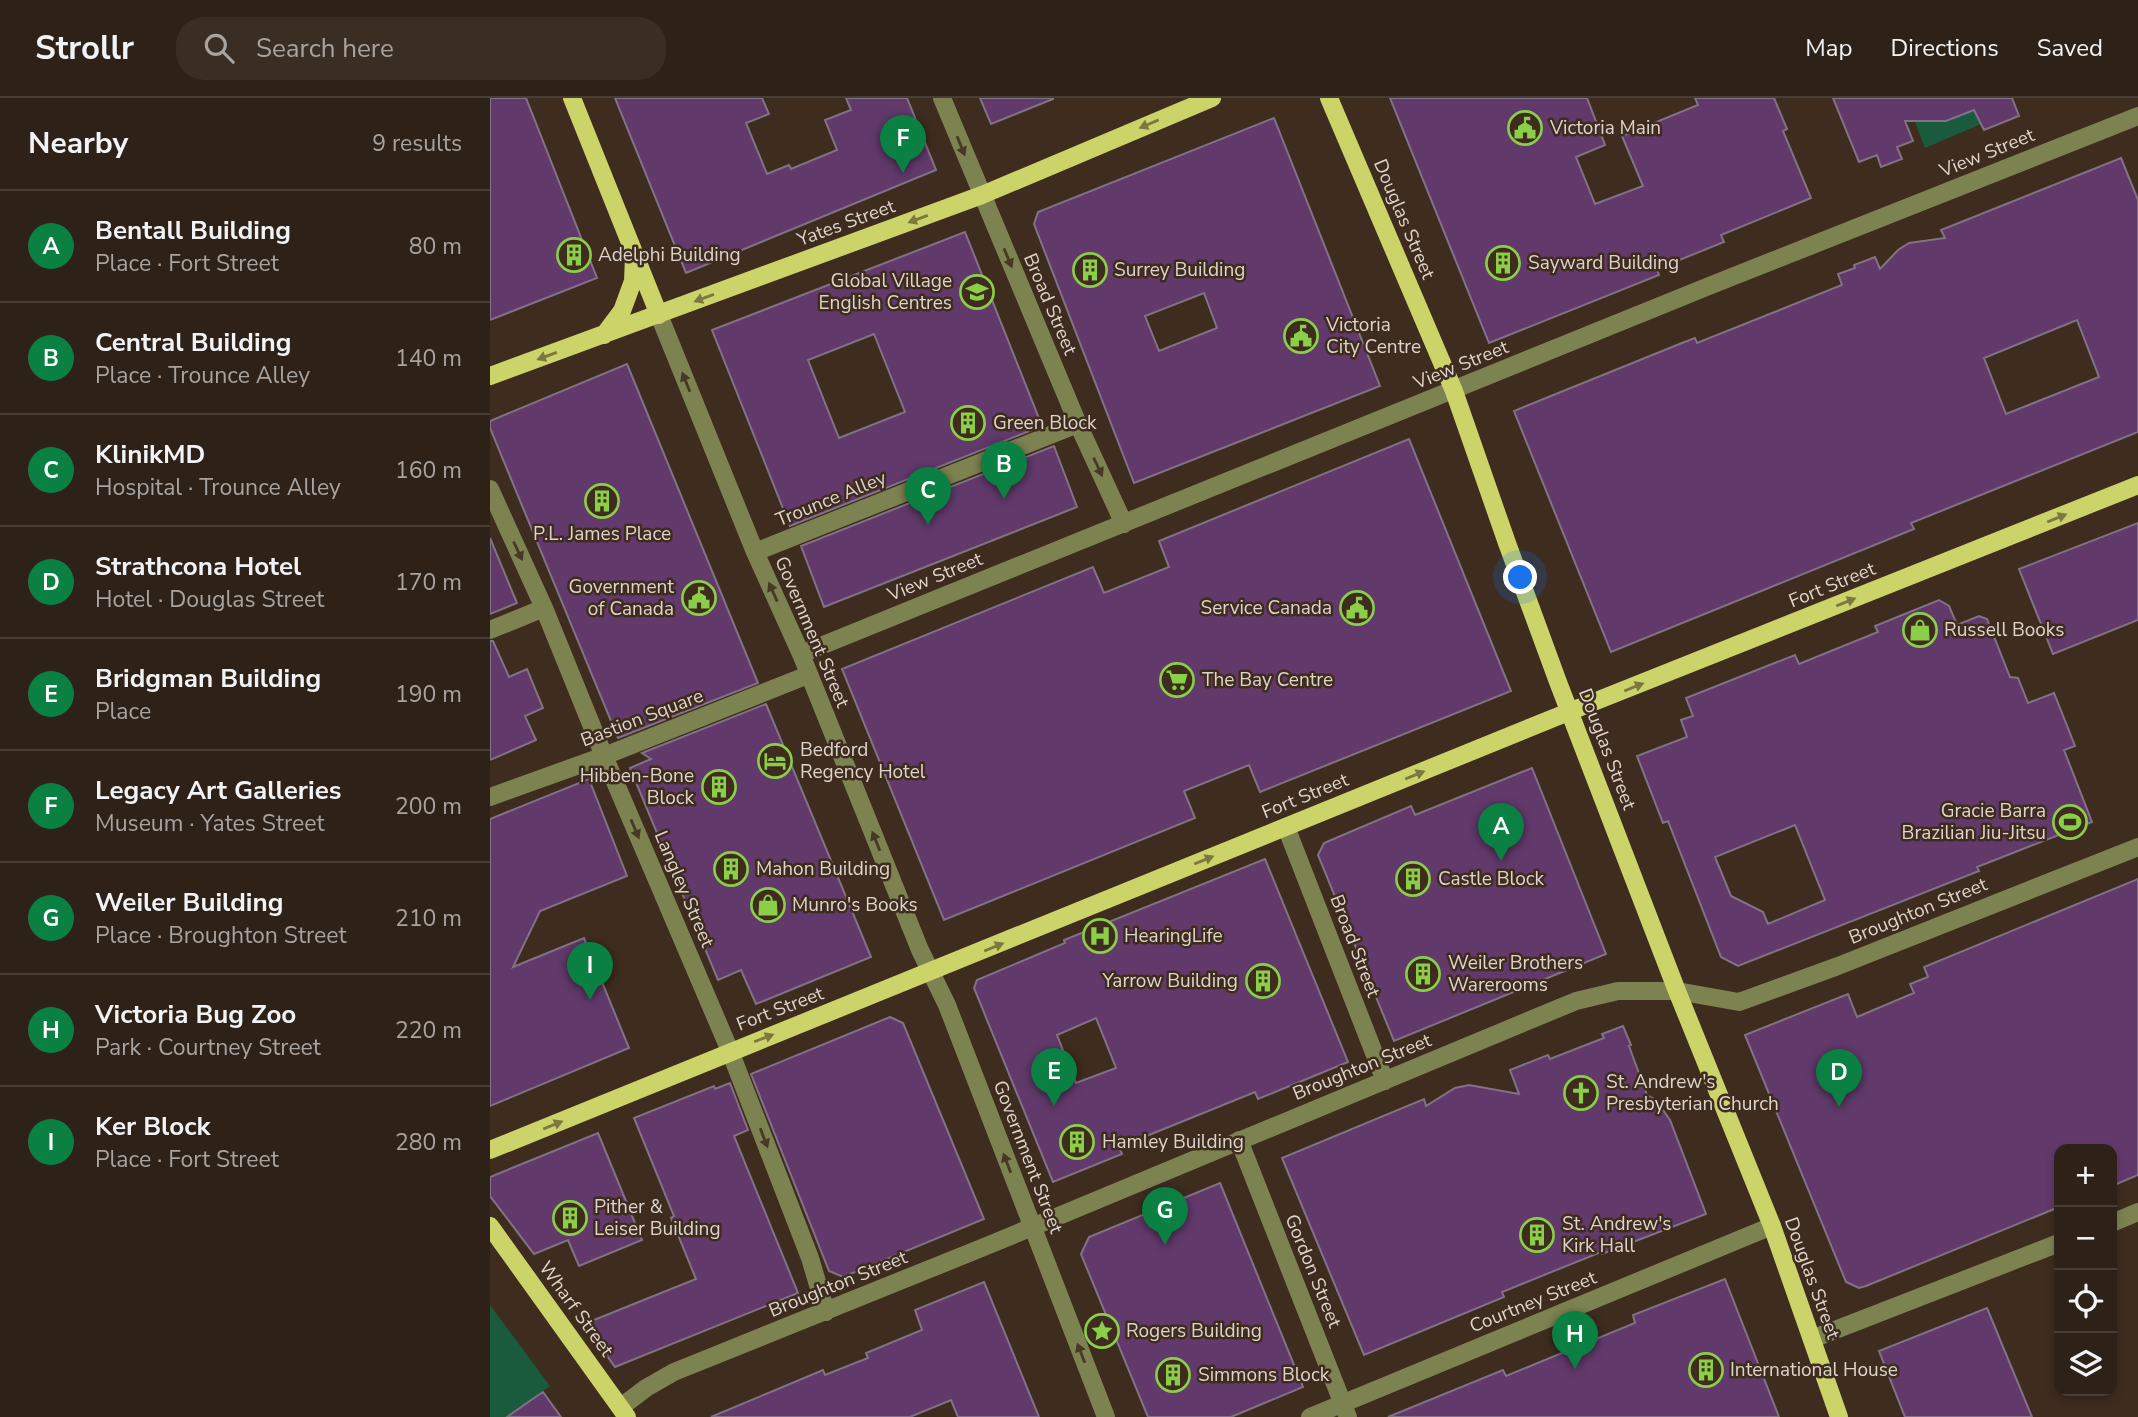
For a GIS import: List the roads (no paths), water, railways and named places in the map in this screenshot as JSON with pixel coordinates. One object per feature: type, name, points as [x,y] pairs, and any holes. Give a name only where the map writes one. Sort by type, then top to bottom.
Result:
[{"type":"main road","name":"Government Street","points":[[572,98],[659,315]]},
{"type":"main road","name":"Yates Street","points":[[490,376],[982,195],[1212,98]]},
{"type":"main road","name":"Douglas Street","points":[[1329,98],[1454,391],[1507,543],[1677,991],[1772,1226],[1839,1417]]},
{"type":"main road","points":[[604,335],[622,311],[633,281],[634,254]]},
{"type":"main road","name":"Fort Street","points":[[490,1150],[1571,711],[2138,485]]},
{"type":"main road","name":"Wharf Street","points":[[490,1226],[624,1412]]},
{"type":"street","name":"Broad Street","points":[[942,98],[1078,424],[1124,524]]},
{"type":"street","name":"View Street","points":[[801,654],[1714,284],[2138,116]]},
{"type":"street","name":"Government Street","points":[[659,315],[755,552],[801,654],[920,950],[947,1005],[1106,1417]]},
{"type":"street","name":"Trounce Alley","points":[[755,552],[1078,424]]},
{"type":"street","name":"Langley Street","points":[[490,489],[544,608],[730,1051],[810,1258],[826,1312]]},
{"type":"street","points":[[490,631],[544,608]]},
{"type":"street","name":"Bastion Square","points":[[490,797],[604,756],[808,675]]},
{"type":"street","name":"Broad Street","points":[[1286,827],[1385,1081]]},
{"type":"street","name":"Broughton Street","points":[[624,1412],[646,1388],[674,1372],[826,1312],[1576,1001],[1618,991],[1677,991],[1739,1002],[1838,966],[2138,846]]},
{"type":"street","name":"Gordon Street","points":[[1239,1140],[1345,1410]]},
{"type":"street","points":[[2117,1221],[2138,1212]]},
{"type":"street","name":"Courtney Street","points":[[1310,1417],[1345,1410],[1772,1226]]},
{"type":"street","points":[[1812,1339],[2054,1245]]},
{"type":"place","name":"Victoria Main","points":[[1525,128]]},
{"type":"place","name":"Legacy Art Galleries","points":[[903,173]]},
{"type":"place","name":"Adelphi Building","points":[[574,255]]},
{"type":"place","name":"Sayward Building","points":[[1503,263]]},
{"type":"place","name":"Surrey Building","points":[[1090,270]]},
{"type":"place","name":"Global Village English Centres","points":[[977,292]]},
{"type":"place","name":"Victoria City Centre","points":[[1301,336]]},
{"type":"place","name":"Green Block","points":[[968,423]]},
{"type":"place","name":"Central Building","points":[[1004,499]]},
{"type":"place","name":"P.L. James Place","points":[[602,501]]},
{"type":"place","name":"KlinikMD","points":[[928,525]]},
{"type":"place","name":"Government of Canada","points":[[699,598]]},
{"type":"place","name":"Service Canada","points":[[1357,608]]},
{"type":"place","name":"Russell Books","points":[[1920,630]]},
{"type":"place","name":"The Bay Centre","points":[[1177,680]]},
{"type":"place","name":"Bedford Regency Hotel","points":[[775,761]]},
{"type":"place","name":"Hibben-Bone Block","points":[[719,787]]},
{"type":"place","name":"Gracie Barra Brazilian Jiu-Jitsu","points":[[2070,822]]},
{"type":"place","name":"Bentall Building","points":[[1501,861]]},
{"type":"place","name":"Mahon Building","points":[[731,869]]},
{"type":"place","name":"Castle Block","points":[[1413,879]]},
{"type":"place","name":"Munro's Books","points":[[768,905]]},
{"type":"place","name":"HearingLife","points":[[1100,936]]},
{"type":"place","name":"Weiler Brothers Warerooms","points":[[1423,974]]},
{"type":"place","name":"Yarrow Building","points":[[1263,981]]},
{"type":"place","name":"Ker Block","points":[[590,1000]]},
{"type":"place","name":"St. Andrew's Presbyterian Church","points":[[1581,1093]]},
{"type":"place","name":"Bridgman Building","points":[[1054,1106]]},
{"type":"place","name":"Strathcona Hotel","points":[[1839,1107]]},
{"type":"place","name":"Hamley Building","points":[[1077,1142]]},
{"type":"place","name":"Pither & Leiser Building","points":[[570,1218]]},
{"type":"place","name":"St. Andrew's Kirk Hall","points":[[1537,1235]]},
{"type":"place","name":"Weiler Building","points":[[1165,1245]]},
{"type":"place","name":"Rogers Building","points":[[1102,1331]]},
{"type":"place","name":"Victoria Bug Zoo","points":[[1575,1369]]},
{"type":"place","name":"International House","points":[[1706,1370]]},
{"type":"place","name":"Simmons Block","points":[[1173,1375]]}]
